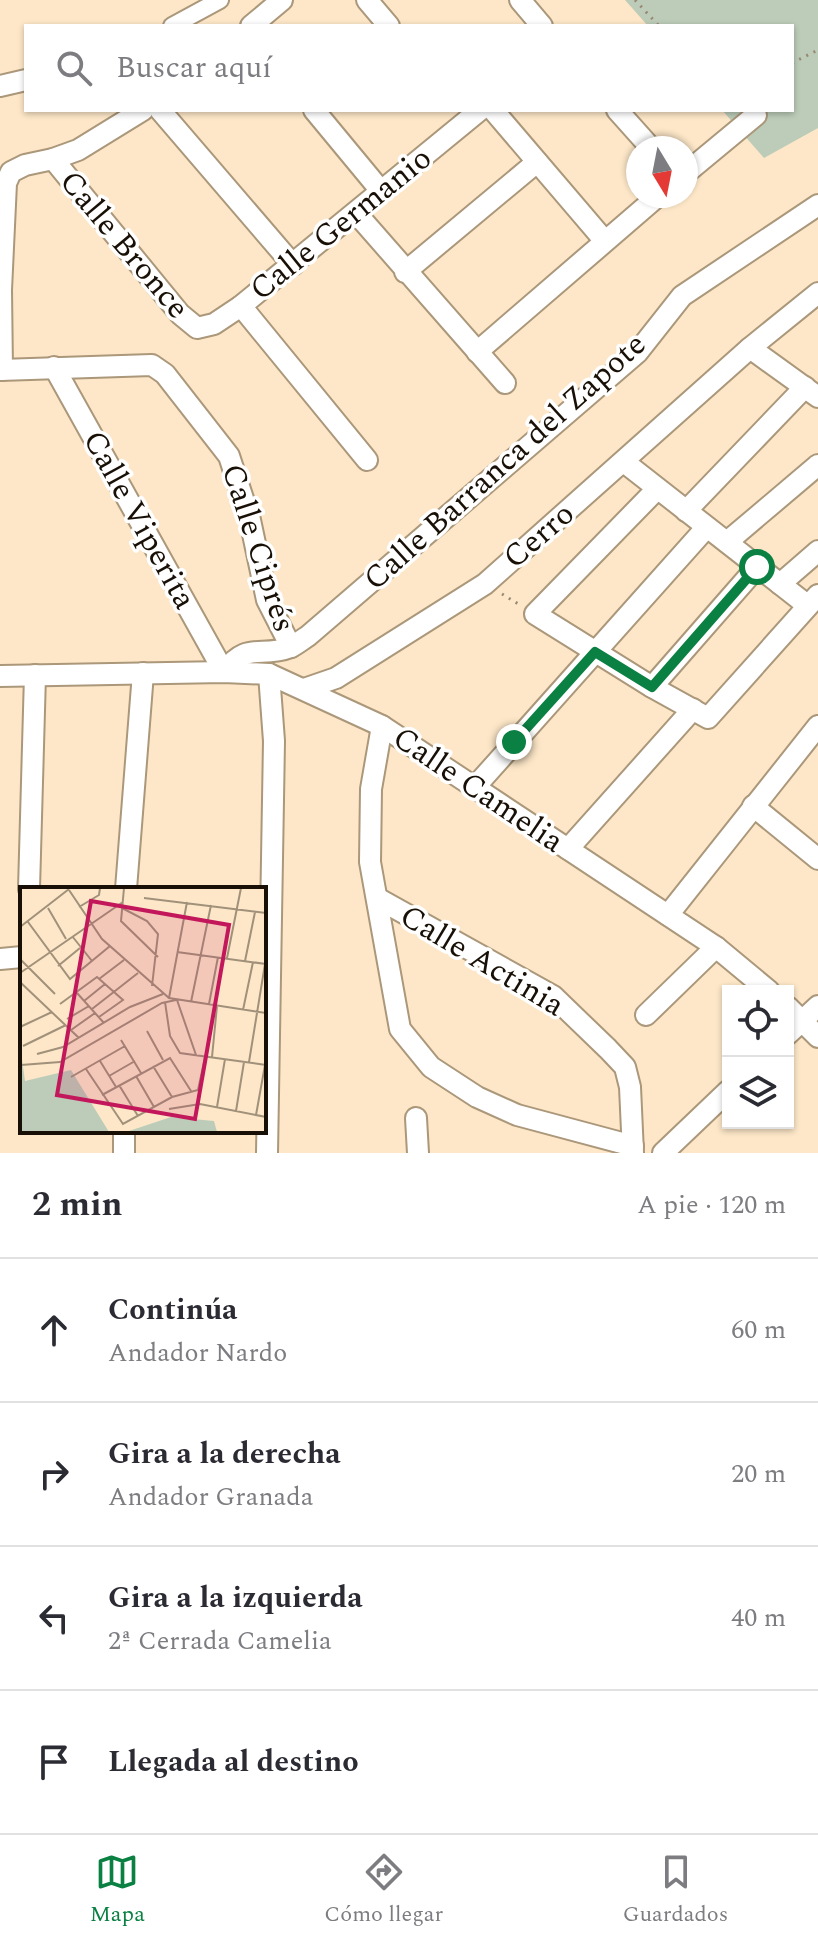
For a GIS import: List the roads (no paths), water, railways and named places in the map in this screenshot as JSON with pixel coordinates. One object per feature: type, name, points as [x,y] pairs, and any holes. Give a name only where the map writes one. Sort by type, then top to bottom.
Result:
[{"type":"street","points":[[176,24],[220,0]]},
{"type":"street","points":[[253,24],[282,0]]},
{"type":"street","points":[[367,0],[387,24]]},
{"type":"street","points":[[520,0],[540,24]]},
{"type":"street","points":[[0,86],[24,80]]},
{"type":"street","points":[[54,367],[1,370],[6,183],[11,172],[78,150],[140,112]]},
{"type":"street","points":[[162,112],[293,265]]},
{"type":"street","points":[[316,112],[381,191]]},
{"type":"street","points":[[495,112],[604,240]]},
{"type":"street","points":[[619,112],[640,136]]},
{"type":"street","name":"Calle Germanio","points":[[197,328],[214,324],[241,306],[356,213],[470,113]]},
{"type":"street","points":[[698,163],[756,115]]},
{"type":"street","name":"Calle Bronce","points":[[53,159],[180,314],[197,328]]},
{"type":"street","points":[[405,272],[537,162]]},
{"type":"street","name":"Calle Barranca del Zapote","points":[[291,647],[320,626],[637,353],[682,296],[818,205]]},
{"type":"street","points":[[477,352],[643,208]]},
{"type":"street","points":[[356,213],[505,383]]},
{"type":"street","name":"Cerro","points":[[304,689],[336,678],[485,584],[750,348],[818,293]]},
{"type":"street","points":[[241,306],[367,460]]},
{"type":"street","points":[[686,511],[811,392],[750,348]]},
{"type":"street","name":"Calle Ciprés","points":[[54,367],[152,365],[165,374],[229,456],[250,520],[267,600],[291,647]]},
{"type":"street","name":"Calle Viperita","points":[[54,367],[224,672]]},
{"type":"street","points":[[624,462],[780,584],[812,600],[708,718],[535,614],[657,489]]},
{"type":"street","points":[[727,542],[818,465]]},
{"type":"street","points":[[474,788],[706,528]]},
{"type":"street","points":[[780,584],[818,551]]},
{"type":"street","points":[[652,687],[757,567]]},
{"type":"street","points":[[224,672],[234,658],[245,652],[291,647]]},
{"type":"street","points":[[126,887],[143,673]]},
{"type":"street","name":"Calle Ciprés","points":[[267,1153],[268,945],[274,741],[269,674]]},
{"type":"street","name":"Calle Camelia","points":[[0,676],[269,674],[382,726],[716,947],[762,985]]},
{"type":"street","points":[[29,887],[35,675]]},
{"type":"street","points":[[568,849],[693,709]]},
{"type":"street","points":[[382,726],[371,789],[370,862],[400,1029],[431,1067],[477,1097],[517,1115],[633,1149]]},
{"type":"street","points":[[668,915],[818,726]]},
{"type":"street","points":[[753,806],[818,859]]},
{"type":"street","name":"Calle Actinia","points":[[377,898],[553,996],[625,1067],[630,1087],[633,1149]]},
{"type":"street","points":[[646,1015],[716,947]]},
{"type":"street","points":[[0,959],[20,957]]},
{"type":"street","points":[[799,1017],[818,1037]]},
{"type":"street","points":[[663,1153],[722,1097]]},
{"type":"street","points":[[416,1118],[418,1153]]}]
